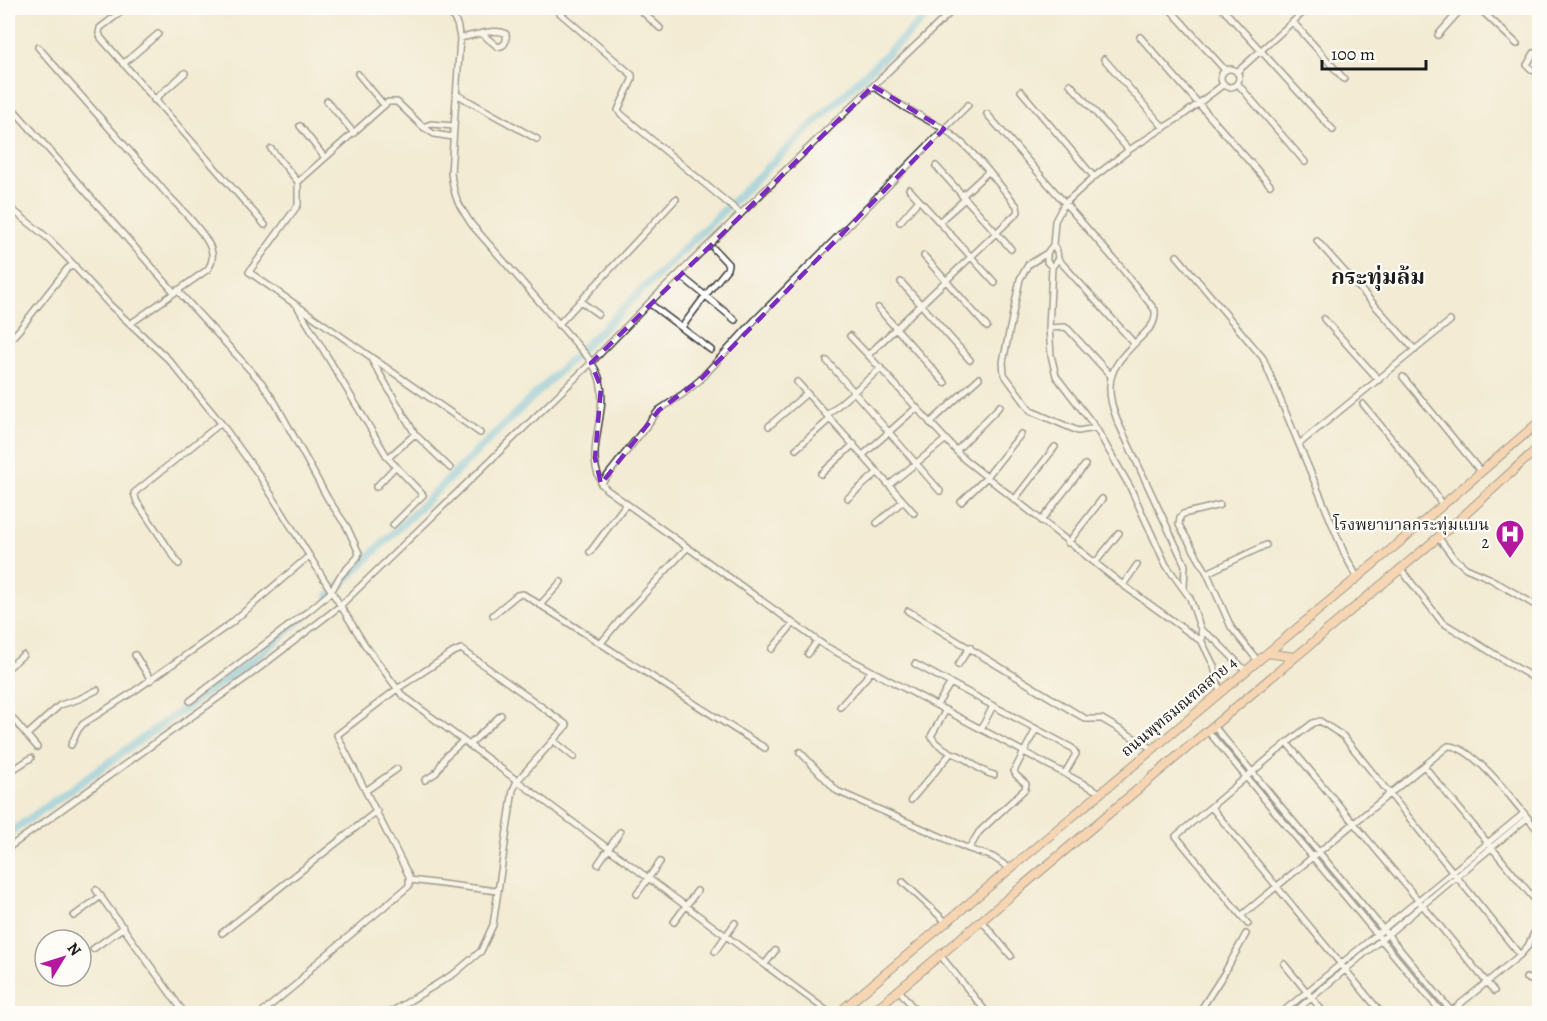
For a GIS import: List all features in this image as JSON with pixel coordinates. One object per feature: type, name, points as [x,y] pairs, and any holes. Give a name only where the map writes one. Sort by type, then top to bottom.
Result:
[{"type":"main road","name":"ถนนพุทธมณฑลสาย 4","points":[[837,1014],[1258,661],[1539,421]]},
{"type":"main road","points":[[870,1014],[1438,537],[1539,446]]},
{"type":"main road","points":[[1267,653],[1294,657]]},
{"type":"street","points":[[126,8],[105,22],[100,28],[101,38],[265,225]]},
{"type":"street","points":[[448,8],[457,24],[460,38],[451,173],[454,194],[472,225],[587,356],[597,372],[601,387],[595,458],[596,473],[601,484],[610,493],[818,641],[871,672],[1101,793]]},
{"type":"street","points":[[554,8],[632,75],[632,80],[618,110],[621,114],[736,210]]},
{"type":"street","points":[[638,8],[660,28]]},
{"type":"street","points":[[8,848],[250,675],[338,604],[680,275],[736,210],[955,8]]},
{"type":"street","points":[[1169,8],[1225,70]]},
{"type":"street","points":[[1222,8],[1333,130]]},
{"type":"street","points":[[1237,72],[1308,8]]},
{"type":"street","points":[[1438,35],[1462,8]]},
{"type":"street","points":[[1479,8],[1517,44]]},
{"type":"street","points":[[1293,22],[1344,79]]},
{"type":"street","points":[[123,63],[158,34]]},
{"type":"street","points":[[460,38],[482,34]]},
{"type":"street","points":[[1140,37],[1270,185]]},
{"type":"street","points":[[38,46],[207,240],[213,257],[212,264],[207,270],[130,324]]},
{"type":"street","points":[[1534,53],[1527,65],[1539,73]]},
{"type":"street","points":[[1104,59],[1164,128]]},
{"type":"street","points":[[1224,84],[1231,86],[1239,80],[1237,72],[1233,69],[1225,70]]},
{"type":"street","points":[[1224,84],[1221,77],[1225,70]]},
{"type":"street","points":[[154,100],[185,74]]},
{"type":"street","points":[[358,74],[384,105]]},
{"type":"street","points":[[1237,83],[1305,162]]},
{"type":"street","points":[[1070,84],[1129,150]]},
{"type":"street","points":[[1096,428],[1078,431],[1031,411],[1003,370],[1020,279],[1028,265],[1047,253],[1053,245],[1055,221],[1064,204],[1129,150],[1199,104],[1224,84]]},
{"type":"street","points":[[868,355],[1016,214],[1018,208],[963,144],[946,130],[911,112],[873,86]]},
{"type":"street","points":[[1021,91],[1094,177]]},
{"type":"street","points":[[456,94],[537,139]]},
{"type":"street","points":[[298,182],[384,105],[393,100],[434,134],[453,136]]},
{"type":"street","points":[[327,101],[354,133]]},
{"type":"street","points":[[8,103],[176,291],[262,383],[328,499],[356,543],[359,553],[357,558],[340,576],[331,592],[190,700]]},
{"type":"street","points":[[601,484],[659,410],[700,380],[968,105]]},
{"type":"street","points":[[987,114],[1153,306],[1156,316],[1154,323],[1120,359],[1111,376],[1110,402],[1185,564],[1184,589]]},
{"type":"street","points":[[423,127],[431,124],[454,126]]},
{"type":"street","points":[[300,126],[325,158]]},
{"type":"street","points":[[271,149],[298,182],[298,205],[249,272],[480,433]]},
{"type":"street","points":[[936,166],[1011,249]]},
{"type":"street","points":[[939,222],[988,172]]},
{"type":"street","points":[[909,189],[995,283]]},
{"type":"street","points":[[558,325],[676,199]]},
{"type":"street","points":[[900,222],[919,200]]},
{"type":"street","points":[[8,206],[49,239],[110,305],[169,360],[221,423],[259,475],[338,604],[397,689],[463,741],[831,1014]]},
{"type":"street","points":[[1317,241],[1415,350]]},
{"type":"street","points":[[1053,245],[1058,259],[1134,344]]},
{"type":"street","points":[[682,327],[728,269],[728,264],[714,249]]},
{"type":"street","points":[[1047,253],[1047,262],[1052,267]]},
{"type":"street","points":[[924,256],[987,327]]},
{"type":"street","points":[[1177,256],[1263,358],[1356,577]]},
{"type":"street","points":[[1058,259],[1052,267],[1049,328],[1051,356],[1056,376],[1096,428],[1130,488],[1166,565],[1196,610],[1202,642],[1214,666],[1220,693]]},
{"type":"street","points":[[8,342],[67,269],[71,266],[76,267]]},
{"type":"street","points":[[680,275],[735,320]]},
{"type":"street","points":[[901,282],[970,360]]},
{"type":"street","points":[[580,301],[598,314]]},
{"type":"street","points":[[649,303],[711,350]]},
{"type":"street","points":[[296,304],[388,458],[423,495],[393,525]]},
{"type":"street","points":[[878,308],[945,383]]},
{"type":"street","points":[[1324,319],[1379,380]]},
{"type":"street","points":[[1299,444],[1450,321]]},
{"type":"street","points":[[1049,328],[1065,327],[1068,329],[1111,376]]},
{"type":"street","points":[[850,336],[945,440],[986,478],[1123,585],[1202,642]]},
{"type":"street","points":[[369,356],[415,434],[450,468]]},
{"type":"street","points":[[827,361],[940,491]]},
{"type":"street","points":[[796,449],[853,392],[881,369]]},
{"type":"street","points":[[1403,377],[1481,472]]},
{"type":"street","points":[[930,423],[978,378]]},
{"type":"street","points":[[796,381],[914,513]]},
{"type":"street","points":[[769,426],[807,393]]},
{"type":"street","points":[[1363,404],[1431,487],[1442,505]]},
{"type":"street","points":[[956,451],[1000,406]]},
{"type":"street","points":[[863,454],[916,408]]},
{"type":"street","points":[[179,564],[137,502],[134,493],[221,423]]},
{"type":"street","points":[[388,458],[415,434]]},
{"type":"street","points":[[961,502],[986,478],[1021,434]]},
{"type":"street","points":[[889,485],[945,440]]},
{"type":"street","points":[[820,474],[854,444]]},
{"type":"street","points":[[1014,500],[1055,447]]},
{"type":"street","points":[[1041,521],[1085,465]]},
{"type":"street","points":[[376,487],[396,466]]},
{"type":"street","points":[[848,498],[878,472]]},
{"type":"street","points":[[1068,543],[1102,499]]},
{"type":"street","points":[[877,523],[903,501]]},
{"type":"street","points":[[590,552],[626,504]]},
{"type":"street","points":[[1220,506],[1188,512],[1180,517],[1179,521],[1208,573],[1231,627],[1258,661]]},
{"type":"street","points":[[1095,563],[1119,533]]},
{"type":"street","points":[[1438,537],[1453,557],[1466,568],[1489,578],[1539,608]]},
{"type":"street","points":[[1208,573],[1266,545]]},
{"type":"street","points":[[602,644],[619,621],[687,548]]},
{"type":"street","points":[[71,746],[83,724],[151,680],[230,624],[309,556]]},
{"type":"street","points":[[1123,585],[1137,565]]},
{"type":"street","points":[[1400,568],[1442,622],[1539,682]]},
{"type":"street","points":[[540,605],[561,582]]},
{"type":"street","points":[[493,615],[520,594],[765,748]]},
{"type":"street","points":[[908,611],[1086,719],[1102,719],[1153,749]]},
{"type":"street","points":[[772,649],[793,624]]},
{"type":"street","points":[[1201,630],[1215,640],[1246,671]]},
{"type":"street","points":[[808,654],[818,641]]},
{"type":"street","points":[[958,665],[970,647]]},
{"type":"street","points":[[260,1014],[299,982],[313,966],[409,886],[410,880],[367,790],[337,735],[397,689],[461,649],[567,725],[517,781],[511,796],[493,925],[481,951],[455,973],[388,1014]]},
{"type":"street","points":[[8,668],[23,655]]},
{"type":"street","points":[[135,655],[151,680]]},
{"type":"street","points":[[915,664],[1075,751],[1075,757],[1065,773]]},
{"type":"street","points":[[840,707],[871,672]]},
{"type":"street","points":[[937,705],[950,684]]},
{"type":"street","points":[[27,735],[60,705],[86,697],[97,690]]},
{"type":"street","points":[[981,729],[993,706]]},
{"type":"street","points":[[946,710],[931,736],[936,743],[951,753],[960,755],[983,772],[994,775]]},
{"type":"street","points":[[8,713],[38,747]]},
{"type":"street","points":[[469,745],[501,715]]},
{"type":"street","points":[[1248,924],[1176,836],[1287,743],[1313,723],[1320,721],[1343,736],[1520,955]]},
{"type":"street","points":[[1210,727],[1313,857],[1450,1013],[1526,950],[1539,920]]},
{"type":"street","points":[[969,849],[979,832],[1024,789],[1025,782],[1014,773],[1036,729]]},
{"type":"street","points":[[425,780],[436,773],[446,756],[463,741]]},
{"type":"street","points":[[554,741],[574,757]]},
{"type":"street","points":[[1287,743],[1494,991]]},
{"type":"street","points":[[1242,915],[1448,746],[1453,745],[1483,765],[1539,833]]},
{"type":"street","points":[[800,752],[837,791],[969,849],[993,857],[1011,869]]},
{"type":"street","points":[[911,800],[951,753]]},
{"type":"street","points":[[8,773],[31,758]]},
{"type":"street","points":[[1424,766],[1539,906]]},
{"type":"street","points":[[367,790],[397,769]]},
{"type":"street","points":[[1249,775],[1319,853],[1443,1014]]},
{"type":"street","points":[[1211,807],[1382,1014]]},
{"type":"street","points":[[222,933],[377,811]]},
{"type":"street","points":[[1280,1014],[1344,966],[1525,816]]},
{"type":"street","points":[[598,864],[620,832]]},
{"type":"street","points":[[637,894],[660,862]]},
{"type":"street","points":[[410,880],[498,891]]},
{"type":"street","points":[[903,882],[946,922]]},
{"type":"street","points":[[96,890],[185,1014]]},
{"type":"street","points":[[674,922],[697,891]]},
{"type":"street","points":[[74,916],[101,896]]},
{"type":"street","points":[[981,920],[1011,956]]},
{"type":"street","points":[[715,951],[735,923]]},
{"type":"street","points":[[93,949],[124,927]]},
{"type":"street","points":[[1198,1014],[1246,934]]},
{"type":"street","points":[[1532,938],[1539,941]]},
{"type":"street","points":[[765,964],[775,951]]},
{"type":"street","points":[[940,955],[988,1014]]},
{"type":"street","points":[[1284,964],[1325,1014]]},
{"type":"street","points":[[1292,1014],[1312,998],[1344,966]]},
{"type":"street","points":[[1526,978],[1539,984]]},
{"type":"street","points":[[899,990],[918,1014]]},
{"type":"highlighted area","points":[[873,86],[944,129],[700,380],[659,410],[601,484],[595,458],[601,387],[591,363]]},
{"type":"waterway","points":[[329,596],[769,166],[935,8]]},
{"type":"waterway","points":[[8,834],[257,657],[306,615]]},
{"type":"place","name":"โรงพยาบาลกระทุ่มแบน 2","points":[[1510,560]]},
{"type":"district","name":"กระทุ่มล้ม","points":[[1378,277]]}]
